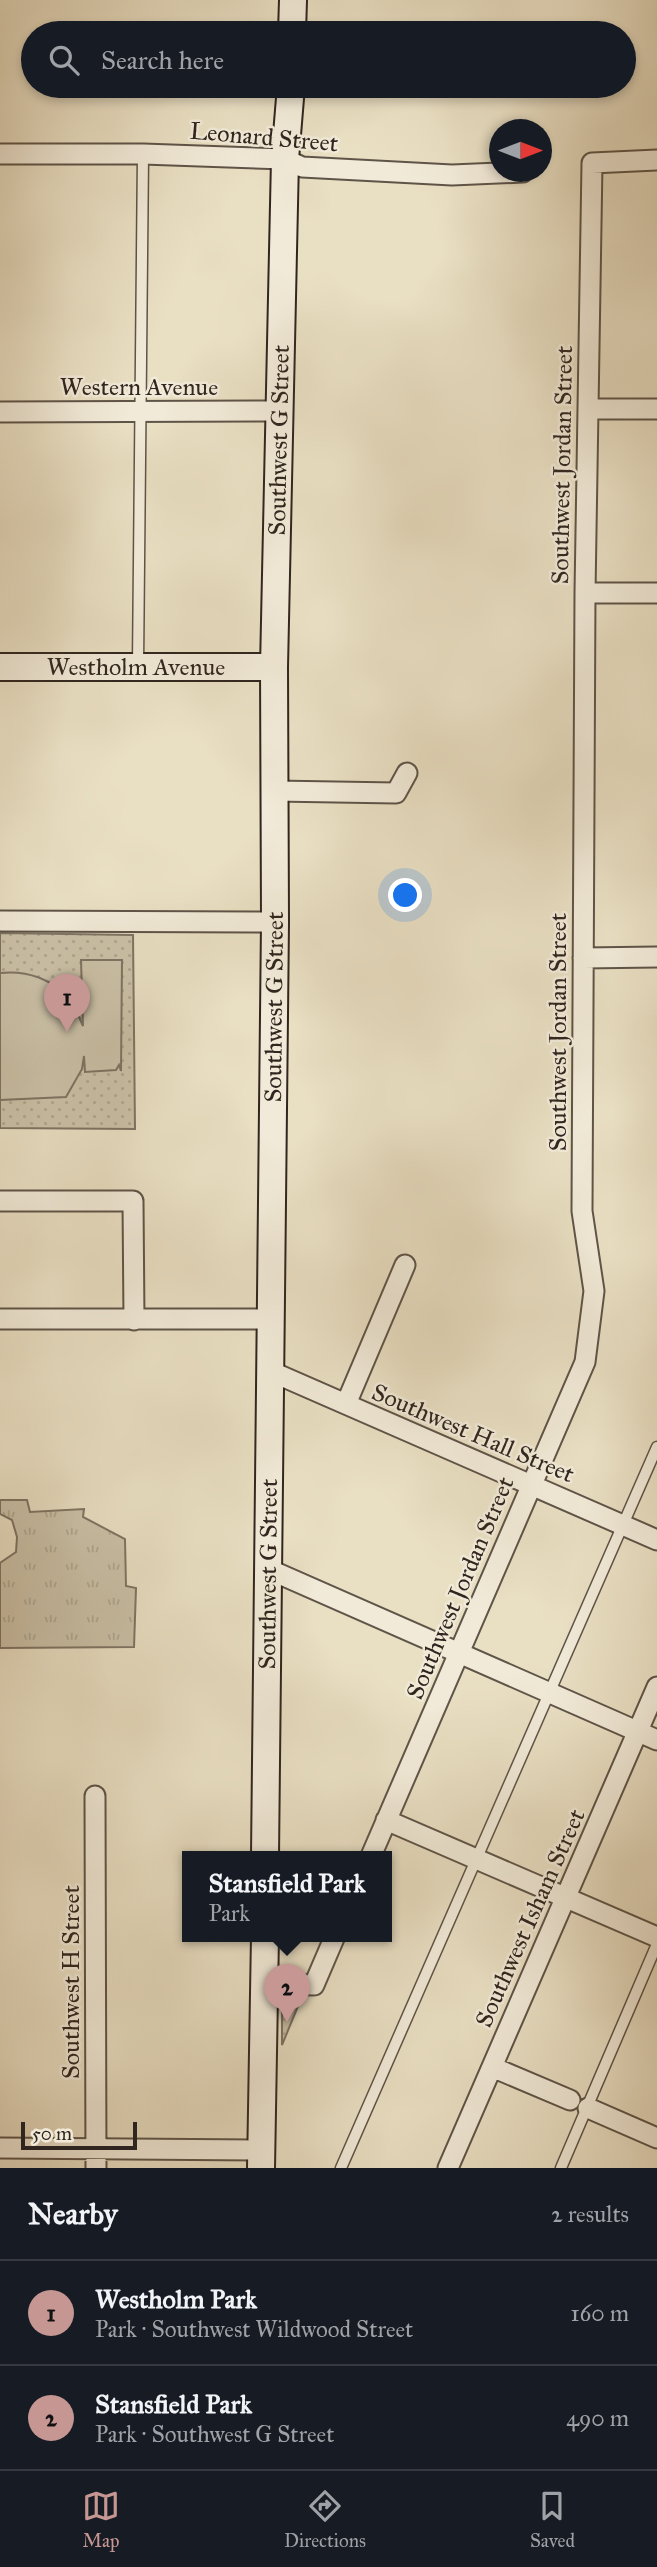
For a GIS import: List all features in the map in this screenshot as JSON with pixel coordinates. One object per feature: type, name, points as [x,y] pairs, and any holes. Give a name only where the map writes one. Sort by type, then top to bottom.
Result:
[{"type":"main road","points":[[292,21],[293,0]]},
{"type":"main road","name":"Southwest G Street","points":[[265,1851],[275,922],[274,667],[285,159],[290,98]]},
{"type":"main road","name":"Westholm Avenue","points":[[0,667],[274,667]]},
{"type":"main road","points":[[261,2159],[265,1942]]},
{"type":"street","name":"Leonard Street","points":[[0,154],[143,154],[285,159],[302,167],[452,175],[489,173]]},
{"type":"street","name":"Southwest Jordan Street","points":[[372,1851],[585,1362],[594,1291],[582,1211],[585,593],[592,163],[657,160]]},
{"type":"street","points":[[588,409],[657,409]]},
{"type":"street","name":"Western Avenue","points":[[0,412],[279,411]]},
{"type":"street","points":[[585,593],[657,593]]},
{"type":"street","points":[[275,791],[396,793],[407,774]]},
{"type":"street","points":[[0,920],[275,922]]},
{"type":"street","points":[[583,958],[657,957]]},
{"type":"street","points":[[0,1201],[133,1201],[134,1321]]},
{"type":"street","points":[[346,1404],[405,1265]]},
{"type":"street","points":[[0,1320],[270,1319]]},
{"type":"street","name":"Southwest Hall Street","points":[[270,1371],[657,1540]]},
{"type":"street","points":[[268,1569],[657,1740]]},
{"type":"street","name":"Southwest Isham Street","points":[[448,2168],[657,1687]]},
{"type":"street","name":"Southwest H Street","points":[[95,1796],[96,2158]]},
{"type":"street","points":[[386,1820],[657,1937]]},
{"type":"street","points":[[264,1984],[314,1985],[332,1942]]},
{"type":"street","points":[[492,2067],[657,2138]]},
{"type":"street","points":[[0,2148],[96,2158],[261,2159]]},
{"type":"lane","points":[[138,667],[143,154]]},
{"type":"lane","points":[[341,2168],[657,1447]]},
{"type":"lane","points":[[561,2168],[579,2104],[657,1944]]},
{"type":"green space","points":[[0,933],[133,935],[135,1129],[0,1128]]},
{"type":"green space","points":[[81,960],[122,960],[121,1071],[119,1065],[116,1070],[85,1072],[84,1056],[82,1069],[66,1097],[0,1100],[0,973],[20,973],[48,981],[72,1003],[83,1026]]},
{"type":"green space","points":[[0,1500],[27,1500],[30,1512],[84,1509],[83,1517],[125,1539],[126,1586],[136,1588],[134,1647],[0,1648],[0,1563],[16,1552],[17,1537],[12,1520],[0,1514]]},
{"type":"green space","points":[[305,1989],[282,2045],[282,1999]]},
{"type":"place","name":"Westholm Park","points":[[67,1032]]},
{"type":"place","name":"Stansfield Park","points":[[287,2022]]}]
